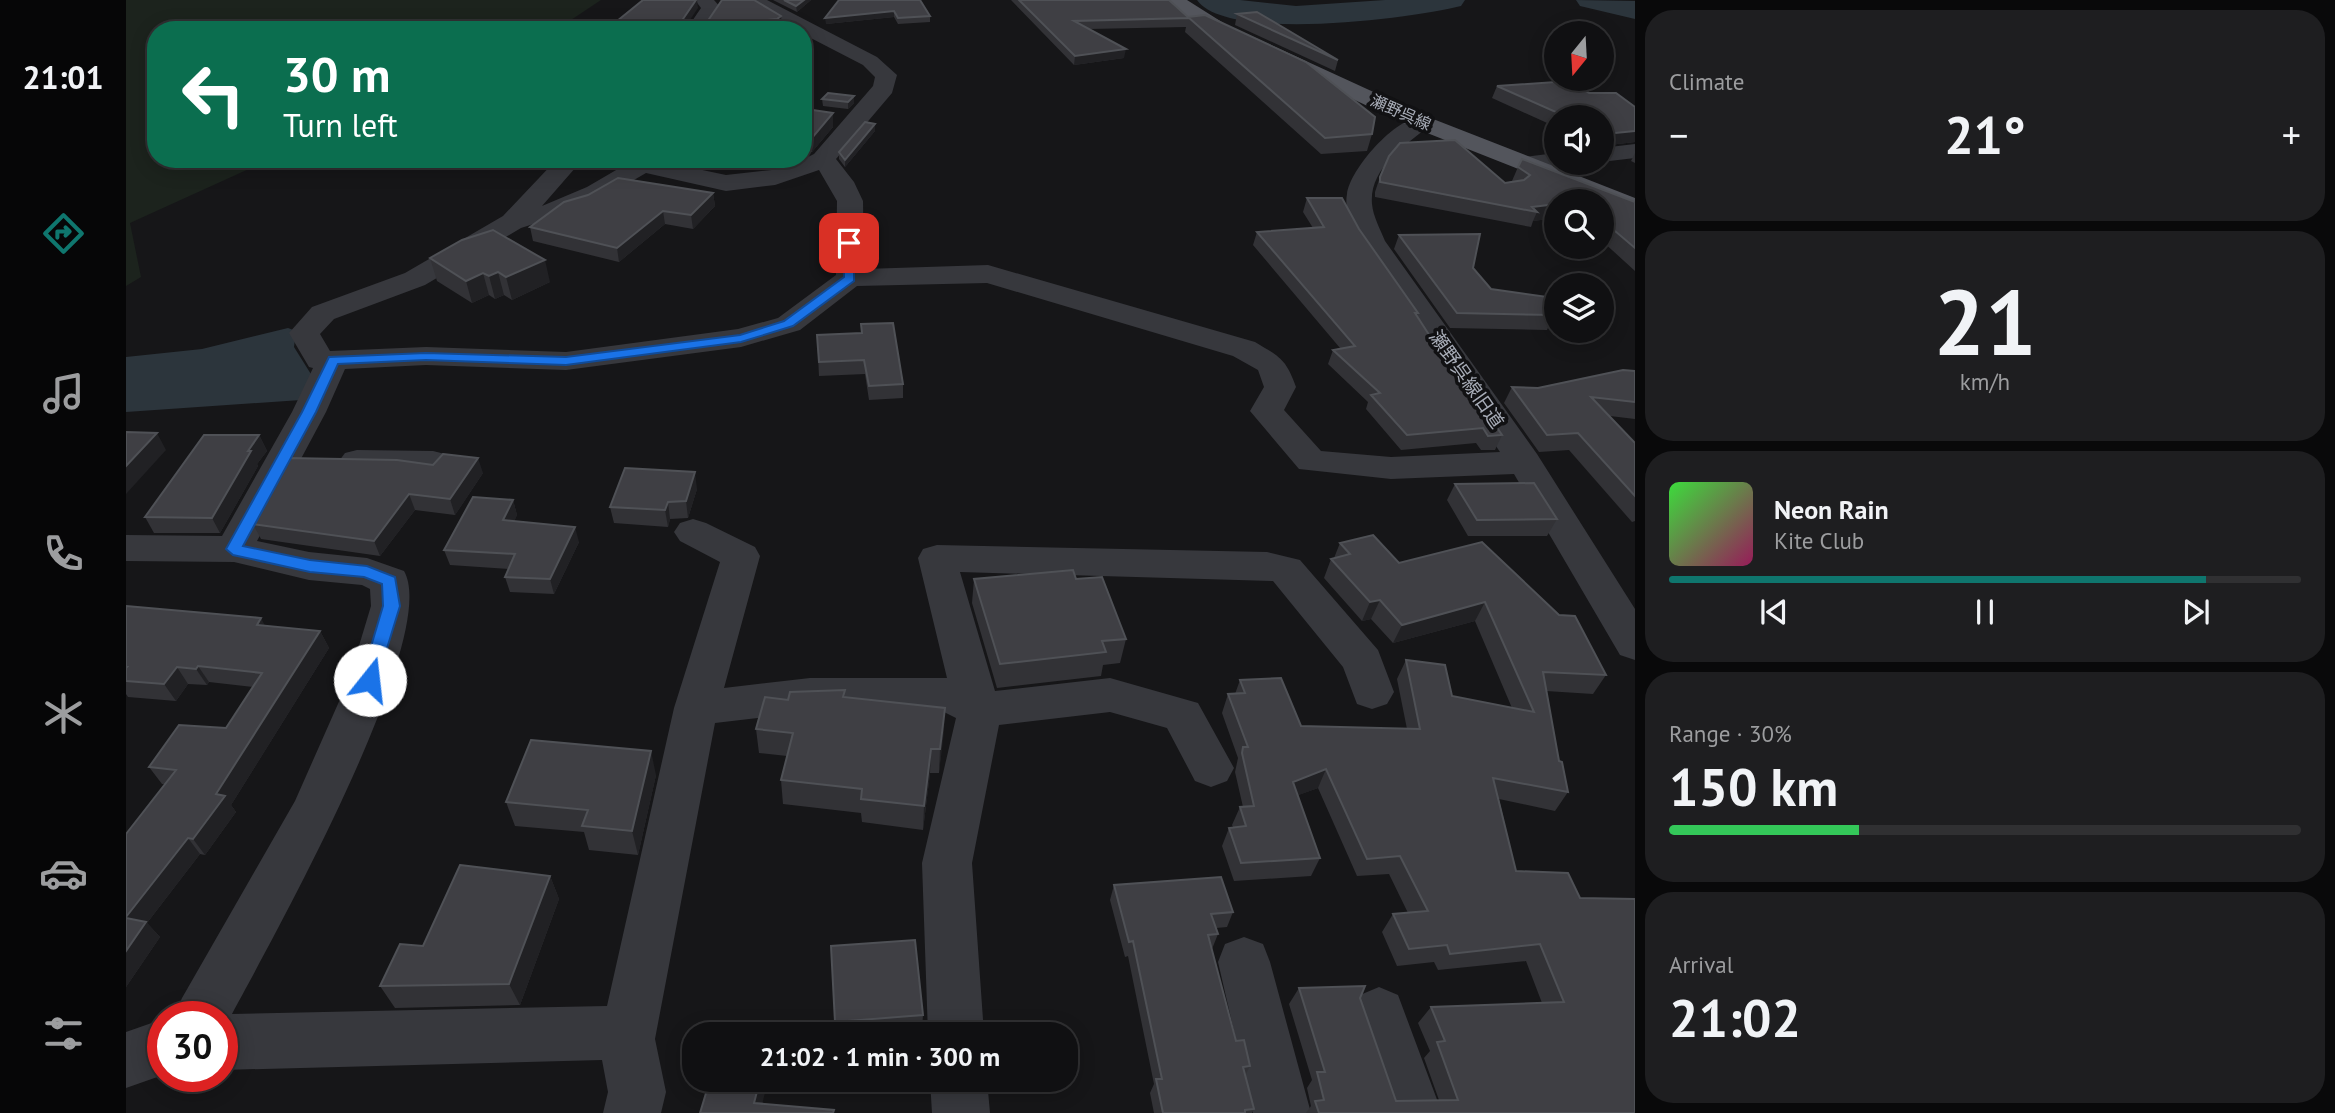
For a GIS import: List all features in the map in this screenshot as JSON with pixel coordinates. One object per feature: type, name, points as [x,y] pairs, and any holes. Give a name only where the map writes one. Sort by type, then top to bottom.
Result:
[{"type":"main road","name":"瀬野呉線","points":[[1175,0],[1191,13],[1218,28],[1420,122],[1635,207]]},
{"type":"street","points":[[702,21],[711,8],[704,0]]},
{"type":"street","points":[[753,0],[793,21]]},
{"type":"street","points":[[812,31],[870,61],[886,75],[884,88],[842,119],[823,159],[812,163]]},
{"type":"street","name":"瀬野呉線旧道","points":[[1420,122],[1380,153],[1361,187],[1359,207],[1371,241],[1525,462],[1635,644]]},
{"type":"street","points":[[1614,153],[1635,151]]},
{"type":"street","points":[[823,159],[841,182],[850,201],[850,278]]},
{"type":"street","points":[[1525,163],[1544,161]]},
{"type":"street","points":[[563,168],[512,222],[415,279],[323,313],[304,333],[320,360],[426,356],[566,361],[741,338],[789,324],[850,278],[988,274],[1244,349],[1272,365],[1280,387],[1266,411],[1311,461],[1391,467],[1525,462]]},
{"type":"street","points":[[512,222],[544,215],[626,177],[638,168]]},
{"type":"street","points":[[652,168],[684,177],[726,183],[775,177],[799,168]]},
{"type":"street","points":[[233,549],[309,412],[334,360]]},
{"type":"street","points":[[281,460],[433,462]]},
{"type":"street","points":[[632,1113],[636,1092],[627,1039],[696,708],[741,556],[693,532]]},
{"type":"street","points":[[126,548],[233,549],[310,566],[367,572],[390,581],[391,606],[370,680],[315,811],[210,1001]]},
{"type":"street","points":[[955,1022],[947,863],[980,710],[969,679],[937,558],[1267,566],[1286,570],[1363,661],[1372,692]]},
{"type":"street","points":[[696,708],[810,695],[950,695],[980,710],[1110,695],[1182,715],[1211,768]]},
{"type":"street","points":[[1244,962],[1282,1113]]},
{"type":"street","points":[[1379,1014],[1413,1113]]},
{"type":"street","points":[[238,1042],[602,1032],[627,1039]]},
{"type":"street","points":[[126,1060],[147,1053]]},
{"type":"street","points":[[960,1092],[961,1113]]},
{"type":"shaded area","points":[[126,0],[601,0],[570,21],[147,21],[147,168],[251,168],[130,223],[141,277],[126,286]]},
{"type":"shaded area","points":[[288,328],[296,331],[294,347],[314,379],[301,400],[126,412],[126,357],[202,349]]},
{"type":"building","points":[[643,0],[696,0],[684,21],[617,21]]},
{"type":"building","points":[[722,0],[754,0],[781,16],[777,19],[708,21]]},
{"type":"building","points":[[784,0],[804,0],[796,6]]},
{"type":"building","points":[[839,0],[920,0],[930,16],[898,18],[894,11],[825,18]]},
{"type":"building","points":[[1019,0],[1169,0],[1189,18],[1074,21],[1126,49],[1075,56]]},
{"type":"building","points":[[1257,12],[1338,60],[1237,14]]},
{"type":"building","points":[[1205,15],[1306,62],[1375,117],[1372,134],[1325,138],[1188,17]]},
{"type":"building","points":[[1544,83],[1544,91],[1616,93],[1635,107],[1635,131],[1614,133],[1614,105],[1544,107],[1497,86]]},
{"type":"building","points":[[828,93],[854,96],[848,102],[822,99]]},
{"type":"building","points":[[812,110],[833,113],[812,138]]},
{"type":"building","points":[[865,122],[875,124],[845,160],[839,152]]},
{"type":"building","points":[[1455,140],[1505,183],[1524,180],[1530,175],[1518,167],[1522,159],[1544,167],[1544,175],[1564,175],[1601,189],[1544,189],[1544,206],[1532,207],[1537,212],[1380,182],[1389,156],[1400,143]]},
{"type":"building","points":[[618,178],[713,193],[691,215],[663,211],[617,248],[530,227],[564,202],[588,195]]},
{"type":"building","points":[[1614,194],[1635,202],[1635,248],[1614,230]]},
{"type":"building","points":[[1307,198],[1342,198],[1359,229],[1418,313],[1415,313],[1455,375],[1460,374],[1502,435],[1488,436],[1483,428],[1407,435],[1371,395],[1380,393],[1333,350],[1355,346],[1257,232],[1324,227]]},
{"type":"building","points":[[493,230],[545,260],[506,277],[498,272],[489,276],[483,273],[466,281],[430,258],[462,240]]},
{"type":"building","points":[[1480,234],[1473,268],[1491,289],[1544,296],[1544,315],[1457,313],[1399,235]]},
{"type":"building","points":[[893,323],[903,384],[869,386],[864,360],[819,362],[817,335],[862,333],[861,324]]},
{"type":"building","points":[[1623,370],[1635,371],[1635,402],[1591,397],[1635,443],[1635,496],[1578,433],[1547,435],[1512,387],[1538,388]]},
{"type":"building","points":[[126,432],[157,433],[126,466]]},
{"type":"building","points":[[204,435],[259,435],[212,518],[145,517]]},
{"type":"building","points":[[443,454],[478,458],[450,499],[409,494],[374,541],[253,524],[288,458],[397,460],[433,465]]},
{"type":"building","points":[[625,468],[695,472],[686,501],[668,502],[665,510],[610,507]]},
{"type":"building","points":[[1534,483],[1557,519],[1477,520],[1455,484]]},
{"type":"building","points":[[473,497],[513,500],[503,520],[575,527],[550,579],[505,577],[515,554],[444,550]]},
{"type":"building","points":[[1373,535],[1399,563],[1482,542],[1559,615],[1575,616],[1606,675],[1543,672],[1559,761],[1562,762],[1568,792],[1493,778],[1516,871],[1568,873],[1580,898],[1635,899],[1635,1113],[1319,1113],[1315,1101],[1324,1100],[1317,1072],[1325,1072],[1299,988],[1365,986],[1360,998],[1396,1101],[1458,1100],[1437,1042],[1445,1041],[1431,1007],[1564,1002],[1540,944],[1450,954],[1447,945],[1409,949],[1393,914],[1428,911],[1400,856],[1367,859],[1326,769],[1293,782],[1320,858],[1241,863],[1229,828],[1246,826],[1240,807],[1254,806],[1242,753],[1243,747],[1248,747],[1228,694],[1245,693],[1240,680],[1281,678],[1301,726],[1420,729],[1406,660],[1445,665],[1452,696],[1534,712],[1485,602],[1402,625],[1380,600],[1370,602],[1331,559],[1350,554],[1340,543]]},
{"type":"building","points":[[1073,570],[1076,579],[1102,577],[1126,639],[1102,641],[1106,652],[1000,664],[974,579]]},
{"type":"building","points":[[126,606],[261,618],[257,625],[320,631],[216,794],[225,796],[193,839],[188,838],[126,917],[126,834],[176,770],[149,767],[179,725],[226,728],[262,673],[198,666],[196,669],[177,667],[164,684],[126,681]]},
{"type":"building","points":[[845,690],[843,697],[945,708],[940,749],[931,749],[924,806],[861,799],[862,789],[781,780],[793,733],[756,729],[765,697],[788,700],[790,692]]},
{"type":"building","points":[[531,740],[651,751],[632,831],[582,826],[588,810],[506,802]]},
{"type":"building","points":[[460,865],[550,876],[509,984],[380,986],[400,944],[423,946]]},
{"type":"building","points":[[1221,877],[1233,912],[1211,914],[1218,934],[1208,935],[1236,1041],[1244,1040],[1250,1066],[1243,1067],[1254,1109],[1245,1110],[1245,1113],[1163,1113],[1156,1079],[1162,1079],[1133,941],[1129,942],[1114,885]]},
{"type":"building","points":[[126,918],[146,922],[126,951]]},
{"type":"building","points":[[915,940],[923,1015],[835,1022],[831,946]]},
{"type":"building","points":[[706,1092],[757,1092],[754,1103],[834,1110],[833,1113],[700,1113]]},
{"type":"waterway","points":[[1212,0],[1236,9],[1296,16],[1362,12],[1450,0]]},
{"type":"waterway","points":[[1591,0],[1635,10]]},
{"type":"route","points":[[370,680],[391,606],[390,581],[367,572],[310,566],[233,549],[309,412],[334,360],[426,356],[566,361],[741,338],[789,324],[850,278],[849,243]]}]
